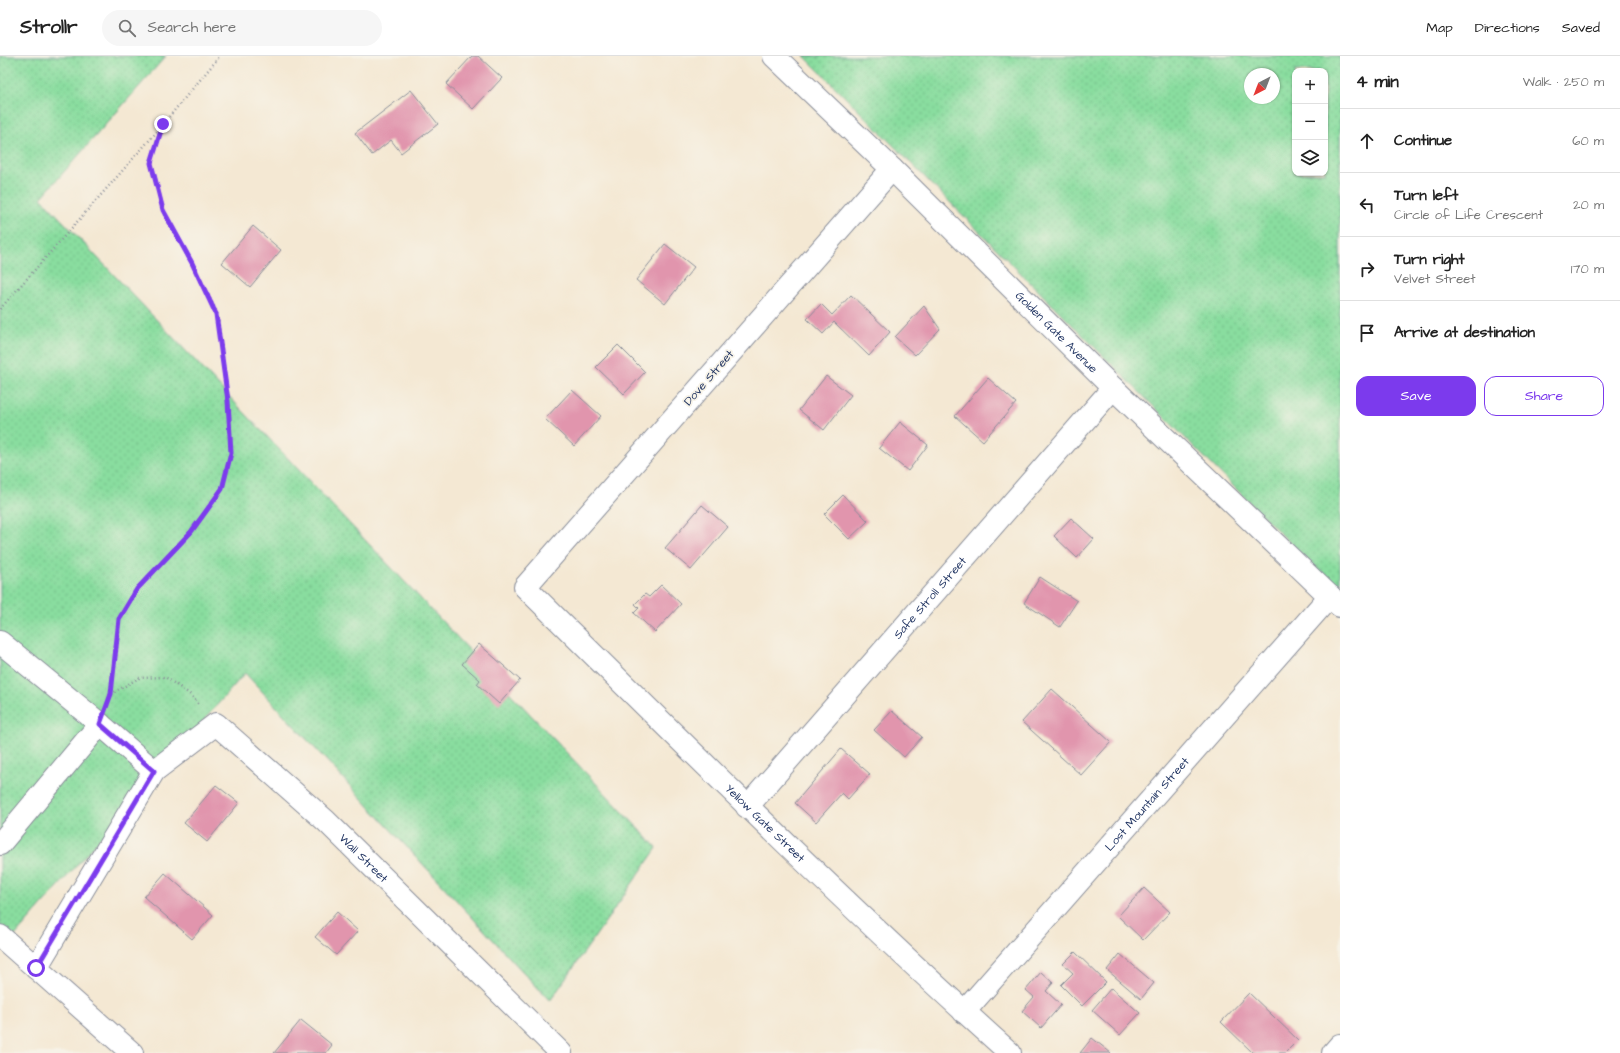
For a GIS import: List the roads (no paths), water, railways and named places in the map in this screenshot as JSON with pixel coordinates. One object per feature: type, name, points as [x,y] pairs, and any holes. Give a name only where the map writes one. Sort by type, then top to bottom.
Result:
[{"type":"street","name":"Golden Gate Avenue","points":[[774,56],[892,169],[1114,388],[1335,601]]},
{"type":"street","name":"Dove Street","points":[[525,588],[892,169]]},
{"type":"street","name":"Safe Stroll Street","points":[[747,807],[1114,388]]},
{"type":"street","name":"Yellow Gate Street","points":[[525,588],[747,807],[964,1012],[1010,1053]]},
{"type":"street","name":"Lost Mountain Street","points":[[964,1012],[1335,601]]},
{"type":"street","points":[[0,642],[100,724],[154,771],[36,968]]},
{"type":"street","points":[[0,844],[100,724]]},
{"type":"street","name":"Wall Street","points":[[154,771],[216,724],[326,821],[561,1053]]},
{"type":"street","points":[[0,936],[132,1053]]},
{"type":"street","points":[[1333,1053],[1340,1045]]}]
